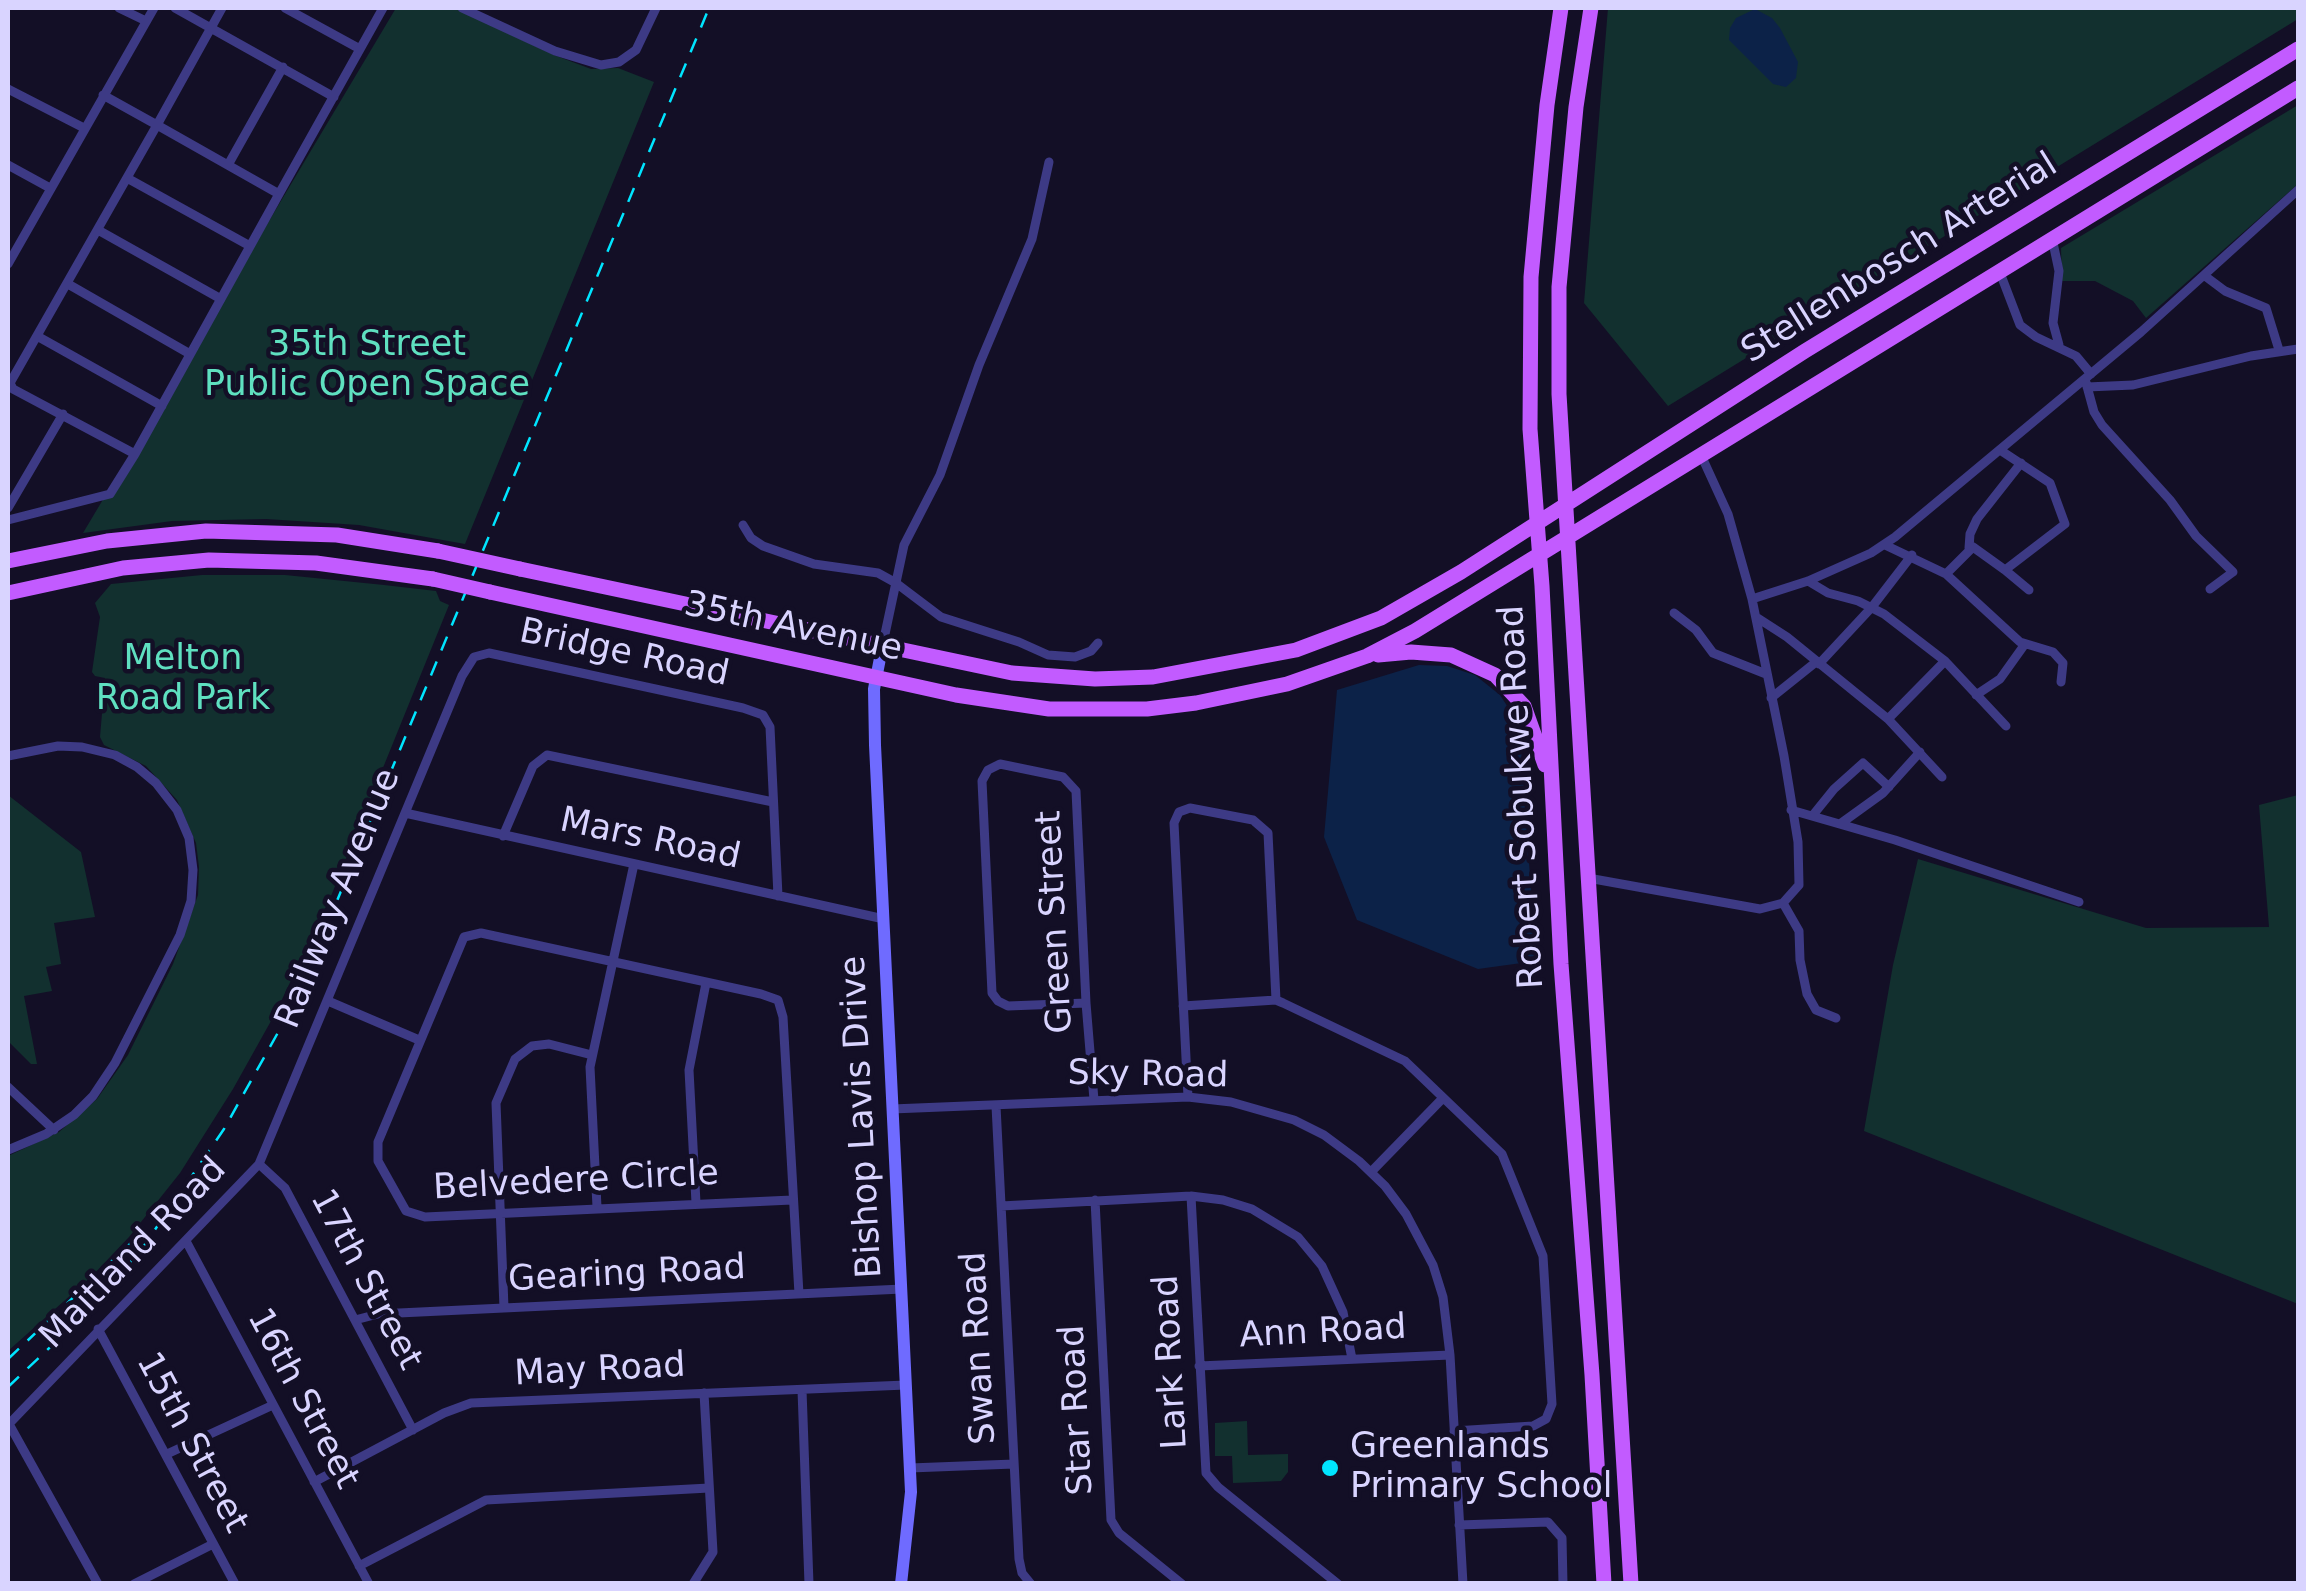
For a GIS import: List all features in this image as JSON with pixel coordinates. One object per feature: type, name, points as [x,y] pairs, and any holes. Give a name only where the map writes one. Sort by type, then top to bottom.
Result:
[{"type":"main road","name":"Robert Sobukwe Road","points":[[1561,8],[1545,122],[1531,277],[1530,429],[1604,1584]]},
{"type":"main road","name":"Robert Sobukwe Road","points":[[1591,8],[1576,107],[1559,287],[1559,394],[1631,1584]]},
{"type":"main road","name":"Stellenbosch Arterial","points":[[1536,524],[1805,351],[2298,49]]},
{"type":"main road","name":"Stellenbosch Arterial","points":[[1538,555],[2298,88]]},
{"type":"main road","name":"35th Avenue","points":[[8,561],[106,541],[206,531],[337,535],[520,569],[987,670],[1052,678],[1153,678],[1296,650],[1381,618],[1536,524]]},
{"type":"main road","name":"35th Avenue","points":[[8,594],[123,568],[209,560],[352,566],[433,579],[1017,706],[1146,709],[1287,684],[1367,656],[1538,555]]},
{"type":"main road","points":[[1367,656],[1438,653],[1466,659],[1495,675],[1524,706],[1552,782]]},
{"type":"street","points":[[119,8],[146,22]]},
{"type":"street","points":[[8,264],[10,251],[154,8]]},
{"type":"street","points":[[175,8],[334,97]]},
{"type":"street","points":[[134,454],[10,383],[222,8]]},
{"type":"street","points":[[285,8],[360,49]]},
{"type":"street","points":[[8,520],[110,494],[383,8]]},
{"type":"street","points":[[462,8],[554,51],[601,65],[618,62],[636,50],[656,8]]},
{"type":"street","points":[[228,165],[283,67]]},
{"type":"street","points":[[8,88],[84,128]]},
{"type":"street","points":[[103,95],[279,194]]},
{"type":"street","points":[[882,648],[904,545],[940,475],[984,351],[1032,239],[1049,162]]},
{"type":"street","points":[[8,165],[50,188]]},
{"type":"street","points":[[127,178],[250,246]]},
{"type":"street","points":[[1752,599],[1808,581],[1885,545],[2088,380],[2298,190]]},
{"type":"street","points":[[98,230],[221,299]]},
{"type":"street","points":[[2052,238],[2059,271],[2052,309],[2059,345]]},
{"type":"street","points":[[1999,270],[2020,324],[2036,337],[2076,356],[2088,380],[2094,412],[2113,439],[2170,500],[2196,536],[2233,572],[2210,589]]},
{"type":"street","points":[[2206,276],[2225,291],[2266,308],[2279,350]]},
{"type":"street","points":[[68,284],[190,354]]},
{"type":"street","points":[[38,336],[162,406]]},
{"type":"street","points":[[2088,380],[2133,385],[2279,350],[2298,349]]},
{"type":"street","points":[[8,508],[62,414]]},
{"type":"street","points":[[2000,450],[2050,483],[2064,524],[2005,570]]},
{"type":"street","points":[[1588,878],[1760,909],[1783,903],[1799,885],[1792,810],[1756,616],[1728,514],[1702,455]]},
{"type":"street","points":[[1946,574],[1969,548],[1977,519],[2022,463]]},
{"type":"street","points":[[743,525],[750,538],[762,546],[814,564],[870,570],[896,582],[941,618],[1048,655],[1074,658],[1098,643]]},
{"type":"street","points":[[1885,545],[1946,574],[2025,644],[2041,646],[2058,656],[2064,668],[2061,682]]},
{"type":"street","points":[[1969,548],[1977,548],[2029,590]]},
{"type":"street","points":[[1771,698],[1818,663],[1872,607],[1912,555]]},
{"type":"street","points":[[1808,581],[1872,607],[1945,662],[2006,726]]},
{"type":"street","points":[[1674,613],[1696,630],[1713,653],[1766,674]]},
{"type":"street","points":[[1756,616],[1888,720],[1942,777]]},
{"type":"street","points":[[1976,694],[2000,679],[2025,644]]},
{"type":"street","name":"Bishop Lavis Drive","points":[[882,648],[873,699],[910,1468],[908,1534],[901,1584]]},
{"type":"street","name":"Bridge Road","points":[[474,656],[489,652],[762,715],[770,727],[773,802]]},
{"type":"street","name":"Railway Avenue","points":[[258,1164],[462,676],[474,656]]},
{"type":"street","points":[[1888,720],[1945,662]]},
{"type":"street","points":[[8,756],[70,746],[94,749],[126,761],[147,774],[171,801],[186,829],[193,859],[192,890],[185,920],[132,1036],[92,1096],[54,1130],[8,1150]]},
{"type":"street","points":[[1840,824],[1889,788],[1920,752]]},
{"type":"street","points":[[503,836],[533,766],[548,754],[773,802],[778,896]]},
{"type":"street","points":[[1813,815],[1834,788],[1863,763],[1889,788]]},
{"type":"street","name":"Green Street","points":[[1086,1002],[1008,1006],[992,993],[982,781],[988,770],[1000,764],[1063,777],[1076,792],[1094,1100]]},
{"type":"street","points":[[1188,1097],[1174,823],[1179,812],[1190,808],[1253,820],[1268,833],[1276,1000]]},
{"type":"street","points":[[1792,810],[2079,902]]},
{"type":"street","name":"Mars Road","points":[[405,813],[884,919]]},
{"type":"street","points":[[598,1208],[592,1055],[634,864]]},
{"type":"street","points":[[1783,903],[1800,931],[1800,960],[1807,994],[1816,1010],[1836,1018]]},
{"type":"street","name":"Belvedere Circle","points":[[792,1200],[426,1217],[403,1208],[378,1161],[378,1142],[458,947],[469,934],[481,933],[778,1000],[782,1007],[799,1294]]},
{"type":"street","points":[[696,1204],[689,1070],[706,983]]},
{"type":"street","points":[[1183,1006],[1276,1000],[1396,1056],[1502,1154],[1543,1256],[1552,1404],[1546,1419],[1533,1426],[1454,1432]]},
{"type":"street","points":[[328,1001],[420,1040]]},
{"type":"street","points":[[504,1308],[494,1113],[514,1059],[532,1046],[544,1044],[592,1055]]},
{"type":"street","points":[[8,1088],[54,1130]]},
{"type":"street","name":"Sky Road","points":[[892,1109],[1188,1097],[1230,1102],[1294,1120],[1335,1142],[1372,1172],[1406,1214],[1433,1265],[1443,1297],[1463,1584]]},
{"type":"street","points":[[1372,1172],[1443,1098]]},
{"type":"street","name":"Swan Road","points":[[996,1106],[1020,1568],[1030,1584]]},
{"type":"street","name":"Maitland Road","points":[[8,1424],[258,1164]]},
{"type":"street","name":"17th Street","points":[[258,1164],[286,1188],[412,1430]]},
{"type":"street","points":[[1001,1206],[1191,1196],[1252,1209],[1284,1227],[1306,1245],[1322,1266],[1338,1295],[1352,1359]]},
{"type":"street","name":"Lark Road","points":[[1191,1196],[1204,1468],[1209,1478],[1338,1584]]},
{"type":"street","name":"Star Road","points":[[1096,1200],[1111,1520],[1118,1533],[1182,1584]]},
{"type":"street","name":"16th Street","points":[[186,1242],[369,1584]]},
{"type":"street","name":"Gearing Road","points":[[355,1320],[378,1314],[902,1289]]},
{"type":"street","name":"15th Street","points":[[98,1329],[235,1584]]},
{"type":"street","name":"Ann Road","points":[[1199,1366],[1450,1355]]},
{"type":"street","name":"May Road","points":[[314,1482],[471,1404],[906,1384]]},
{"type":"street","points":[[802,1390],[808,1584]]},
{"type":"street","points":[[694,1584],[713,1552],[704,1393]]},
{"type":"street","points":[[166,1454],[273,1405]]},
{"type":"street","points":[[8,1424],[98,1584]]},
{"type":"street","points":[[910,1468],[1014,1464]]},
{"type":"street","points":[[359,1566],[486,1500],[709,1488]]},
{"type":"street","points":[[1459,1525],[1548,1522],[1562,1538],[1564,1584]]},
{"type":"street","points":[[134,1584],[213,1544]]},
{"type":"green space","name":"35th Street Public Open Space","points":[[396,8],[454,8],[591,69],[618,68],[654,82],[465,544],[359,525],[266,519],[172,521],[83,533]]},
{"type":"green space","points":[[1608,8],[2298,8],[2298,19],[1668,406],[1584,303]]},
{"type":"green space","points":[[2298,105],[2298,184],[2146,318],[2133,301],[2095,281],[2062,281],[2061,248]]},
{"type":"green space","name":"Melton Road Park","points":[[202,575],[285,575],[436,591],[440,601],[449,605],[331,896],[276,1012],[233,1089],[180,1173],[129,1237],[92,1276],[8,1351],[8,1156],[59,1132],[97,1099],[128,1055],[173,964],[198,895],[196,843],[177,800],[146,766],[104,745],[100,737],[105,678],[92,672],[100,617],[95,603],[111,584]]},
{"type":"green space","points":[[8,795],[81,852],[95,917],[54,923],[61,964],[46,967],[52,991],[24,996],[37,1064],[31,1064],[8,1041]]},
{"type":"green space","points":[[2298,795],[2298,1304],[1864,1131],[1893,965],[1918,859],[2146,928],[2269,927],[2259,805]]},
{"type":"green space","points":[[1247,1421],[1248,1455],[1288,1454],[1288,1472],[1281,1481],[1233,1483],[1232,1456],[1215,1456],[1215,1423]]},
{"type":"water","points":[[1755,9],[1772,18],[1798,62],[1796,78],[1786,87],[1773,84],[1729,40],[1736,18]]},
{"type":"water","points":[[1419,665],[1447,666],[1475,675],[1500,695],[1513,715],[1521,749],[1536,961],[1478,969],[1357,920],[1324,837],[1337,690]]},
{"type":"railway","points":[[8,1387],[80,1319],[141,1250],[224,1129],[285,1020],[709,8]]},
{"type":"railway","points":[[8,1359],[131,1243]]},
{"type":"place","name":"Greenlands Primary School","points":[[1330,1468]]}]
